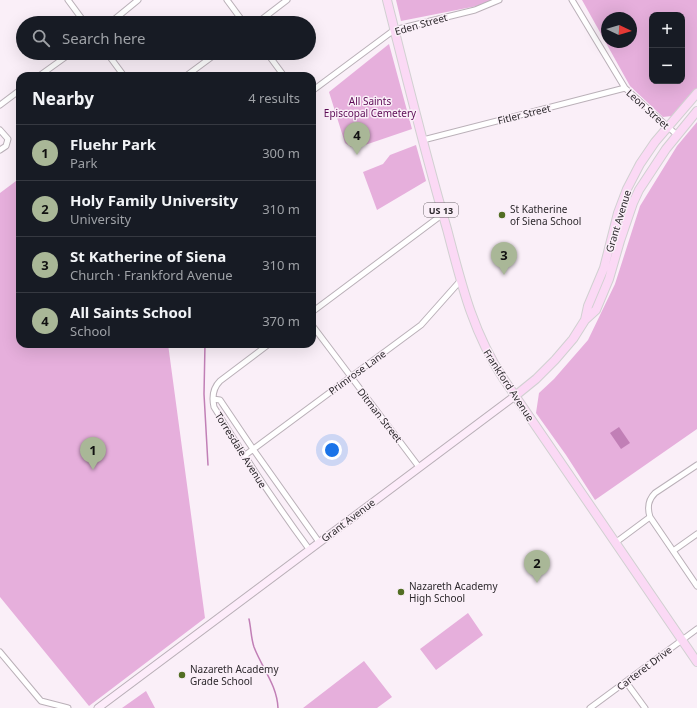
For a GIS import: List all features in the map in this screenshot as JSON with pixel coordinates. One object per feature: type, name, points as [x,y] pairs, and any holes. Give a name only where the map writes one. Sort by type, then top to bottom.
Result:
[{"type":"main road","name":"Frankford Avenue","points":[[387,0],[461,280],[472,319],[481,340],[515,396],[697,662]]},
{"type":"main road","name":"Grant Avenue","points":[[585,320],[588,306],[601,276],[618,213],[627,189],[640,164],[668,127],[697,93]]},
{"type":"main road","name":"Grant Avenue","points":[[515,396],[556,360],[573,339],[585,320],[596,310],[614,263],[622,233],[639,190],[655,164],[697,111]]},
{"type":"street","points":[[68,0],[80,16]]},
{"type":"street","points":[[119,16],[138,0]]},
{"type":"street","points":[[227,0],[239,16]]},
{"type":"street","points":[[266,16],[287,0]]},
{"type":"street","name":"Eden Street","points":[[316,88],[394,30],[475,10],[499,0]]},
{"type":"street","name":"Leon Street","points":[[572,0],[625,88],[677,135]]},
{"type":"street","points":[[45,72],[62,60]]},
{"type":"street","points":[[113,60],[121,72]]},
{"type":"street","points":[[191,72],[208,60]]},
{"type":"street","points":[[272,60],[281,72]]},
{"type":"street","name":"Fitler Street","points":[[423,140],[625,88]]},
{"type":"street","points":[[0,105],[16,93]]},
{"type":"street","points":[[0,130],[8,139],[6,146],[0,150]]},
{"type":"street","points":[[316,309],[443,214]]},
{"type":"street","name":"Primrose Lane","points":[[244,456],[423,323],[461,280]]},
{"type":"street","name":"Ditman Street","points":[[316,330],[420,467]]},
{"type":"street","points":[[213,399],[216,385],[264,348]]},
{"type":"street","name":"Grant Avenue","points":[[98,708],[515,396]]},
{"type":"street","name":"Torresdale Avenue","points":[[309,550],[277,506],[244,456],[214,407],[213,399],[220,400],[318,542]]},
{"type":"street","points":[[697,465],[653,495],[648,505],[650,517],[697,586]]},
{"type":"street","points":[[615,543],[650,517]]},
{"type":"street","points":[[673,551],[697,534]]},
{"type":"street","name":"Carteret Drive","points":[[590,708],[697,629]]},
{"type":"street","points":[[0,652],[41,701],[44,708]]},
{"type":"street","points":[[626,682],[645,708]]},
{"type":"street","points":[[41,701],[68,708]]},
{"type":"green space","points":[[396,0],[492,0],[477,6],[401,21]]},
{"type":"green space","points":[[582,0],[697,0],[697,88],[672,116],[663,117],[630,86],[609,48],[637,48],[637,12],[601,12],[601,34]]},
{"type":"green space","name":"All Saints Episcopal Cemetery","points":[[389,44],[412,129],[365,145],[360,144],[351,147],[345,143],[329,92]]},
{"type":"green space","points":[[697,122],[697,429],[595,500],[566,455],[536,413],[539,393],[554,379],[588,340],[615,284],[640,206],[677,146]]},
{"type":"green space","name":"All Saints Episcopal Cemetery","points":[[416,145],[426,181],[377,210],[363,172],[383,164],[390,155]]},
{"type":"green space","points":[[16,181],[16,348],[169,348],[205,618],[89,706],[0,597],[0,193]]},
{"type":"green space","points":[[468,613],[483,635],[436,670],[420,649]]},
{"type":"green space","points":[[364,661],[392,697],[377,708],[303,708]]},
{"type":"green space","points":[[146,691],[155,708],[122,708]]},
{"type":"shaded area","points":[[619,427],[630,443],[621,449],[610,433]]},
{"type":"waterway","points":[[205,348],[204,394],[208,465]]},
{"type":"waterway","points":[[249,619],[254,647],[272,684],[278,708]]},
{"type":"place","name":"All Saints School","points":[[357,155]]},
{"type":"place","name":"St Katherine of Siena School","points":[[502,215]]},
{"type":"place","name":"St Katherine of Siena","points":[[504,275]]},
{"type":"place","name":"Fluehr Park","points":[[93,470]]},
{"type":"place","name":"Holy Family University","points":[[537,583]]},
{"type":"place","name":"Nazareth Academy High School","points":[[401,592]]},
{"type":"place","name":"Nazareth Academy Grade School","points":[[182,675]]}]
